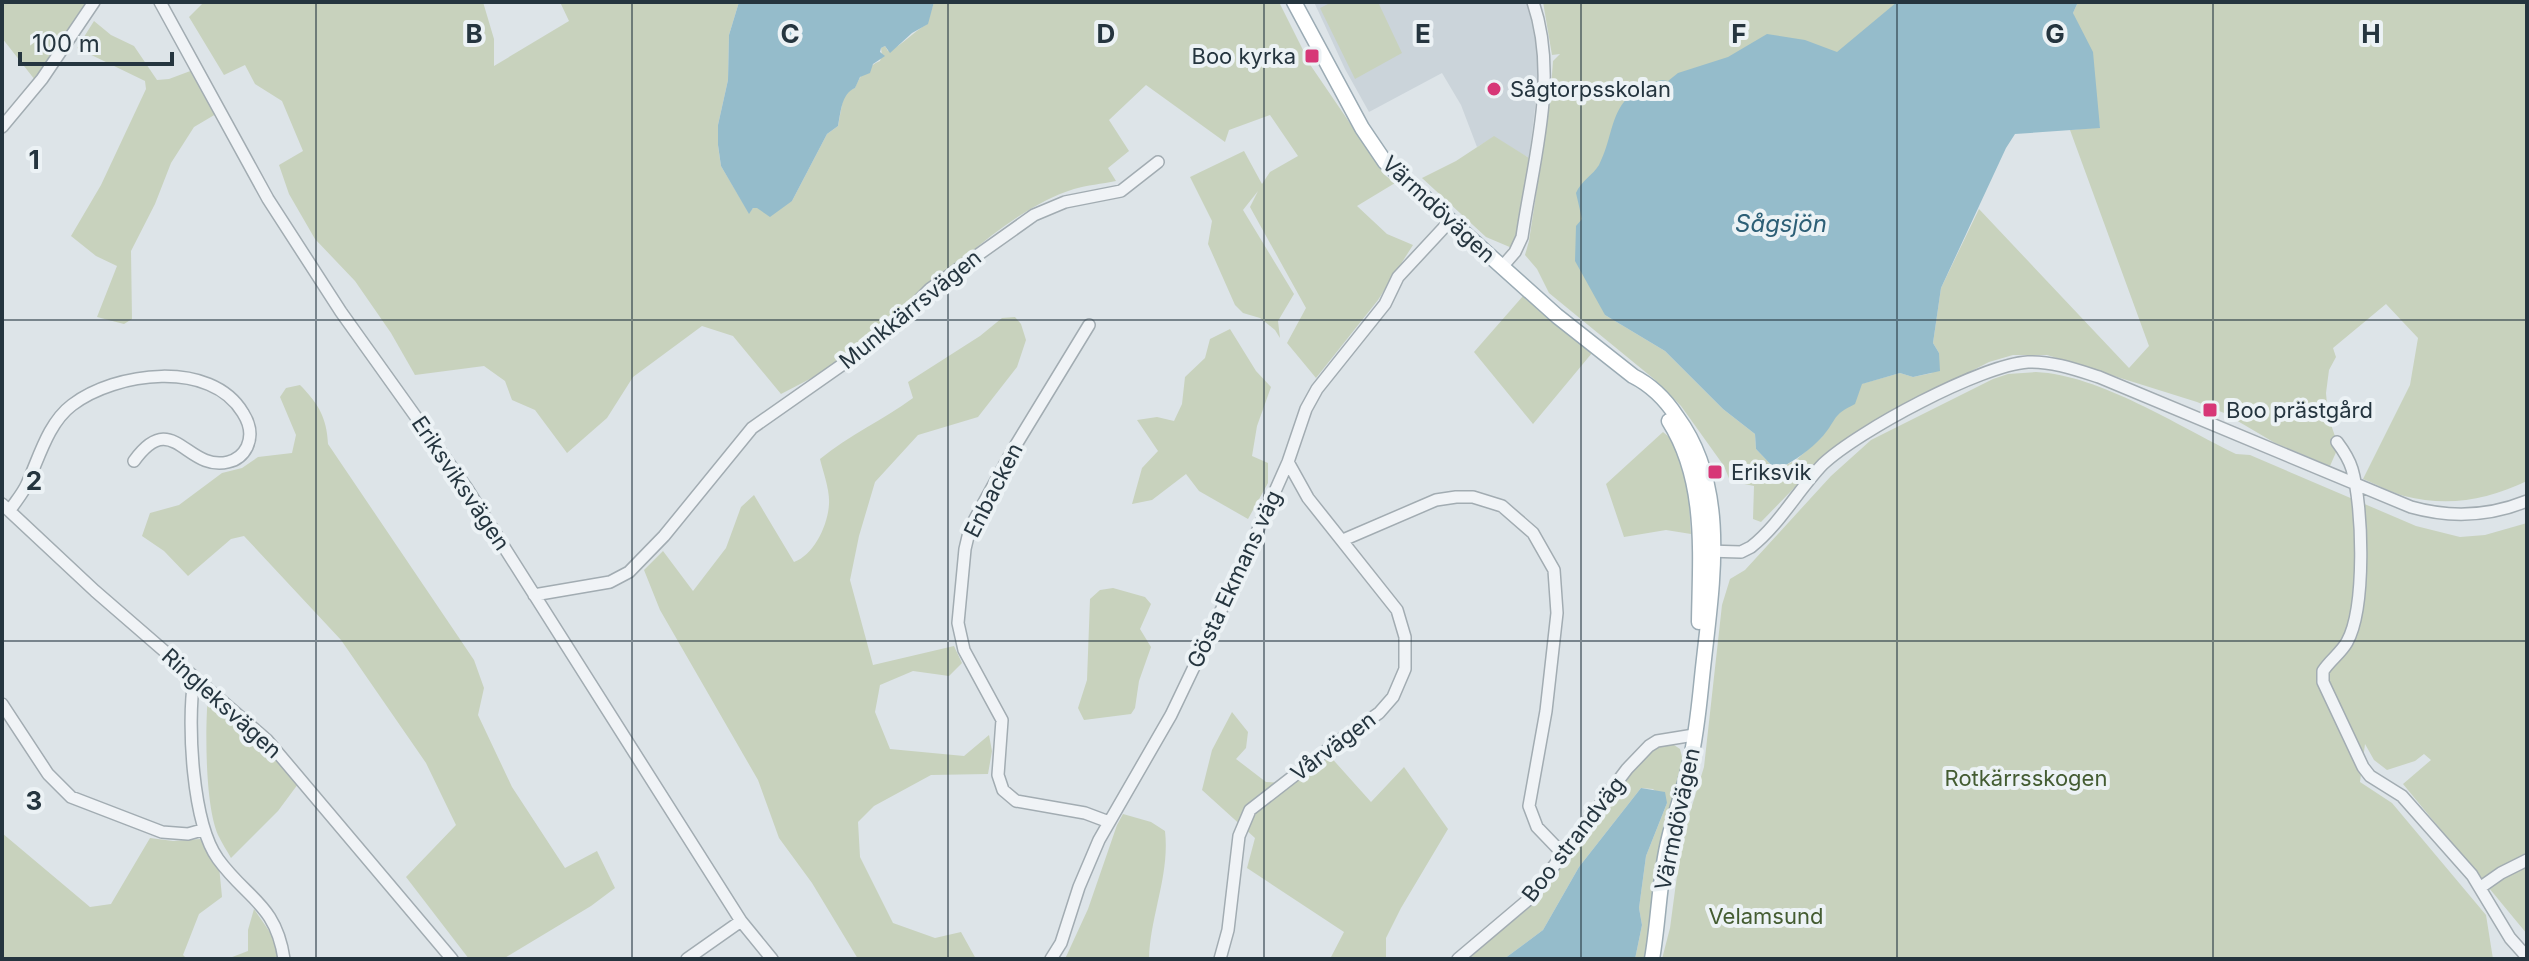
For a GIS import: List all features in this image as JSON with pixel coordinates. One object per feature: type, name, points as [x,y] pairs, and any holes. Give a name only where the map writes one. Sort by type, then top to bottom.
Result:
[{"type":"main road","name":"Värmdövägen","points":[[1294,2],[1374,148],[1395,173],[1557,316],[1633,376],[1645,382],[1671,408],[1695,444],[1705,470],[1709,490],[1705,551],[1705,646],[1690,762],[1666,852],[1652,959]]},
{"type":"street","points":[[2,127],[42,79],[94,2]]},
{"type":"street","name":"Eriksviksvägen","points":[[160,2],[268,199],[341,312],[437,444],[741,921],[772,959]]},
{"type":"street","points":[[1502,267],[1515,252],[1522,237],[1544,100],[1545,52],[1533,2]]},
{"type":"street","name":"Munkkärrsvägen","points":[[534,595],[610,582],[629,572],[664,536],[752,428],[886,334],[930,289],[1034,215],[1065,202],[1121,191],[1158,162]]},
{"type":"street","name":"Gösta Ekmans väg","points":[[1051,959],[1061,943],[1079,887],[1109,822],[1171,715],[1237,577],[1288,462],[1306,409],[1317,389],[1385,304],[1398,277],[1450,221]]},
{"type":"street","name":"Enbacken","points":[[1089,325],[1011,453],[970,528],[958,623],[964,650],[1002,720],[998,775],[1003,790],[1016,801],[1085,813],[1109,822]]},
{"type":"street","points":[[1705,551],[1741,552],[1751,547],[1820,468],[1870,430],[1982,373],[2030,362],[2046,362],[2099,377],[2411,507],[2440,513],[2482,513],[2527,501]]},
{"type":"street","points":[[6,507],[25,488],[59,418],[71,406],[111,385],[148,378],[202,380],[224,392],[237,404],[249,424],[248,446],[241,457],[230,462],[215,463],[163,438],[153,440],[134,461]]},
{"type":"street","points":[[2337,442],[2350,461],[2361,543],[2357,608],[2347,642],[2323,671],[2323,682],[2363,767],[2370,776],[2402,796],[2481,887],[2506,931],[2527,957]]},
{"type":"street","name":"Vårvägen","points":[[1220,959],[1228,930],[1239,836],[1250,810],[1379,713],[1393,697],[1405,669],[1405,637],[1397,610],[1308,498],[1288,462]]},
{"type":"street","points":[[1343,540],[1436,500],[1456,497],[1473,497],[1502,506],[1533,533],[1554,570],[1557,613],[1546,711],[1529,806],[1537,827],[1563,854]]},
{"type":"street","name":"Ringleksvägen","points":[[6,507],[95,591],[267,740],[452,959]]},
{"type":"street","points":[[194,679],[191,740],[202,830],[227,871],[269,912],[284,959]]},
{"type":"street","points":[[2,704],[48,774],[71,797],[162,832],[188,834],[202,830]]},
{"type":"street","name":"Boo strandväg","points":[[1458,959],[1529,899],[1627,769],[1649,746],[1695,731]]},
{"type":"street","points":[[2481,887],[2527,860]]},
{"type":"street","points":[[687,959],[741,921]]},
{"type":"shaded area","name":"Sågtorpsskolan","points":[[1314,2],[1526,2],[1536,31],[1540,66],[1529,158],[1494,137],[1477,147],[1461,105],[1442,73],[1369,112]]},
{"type":"green space","points":[[2,2],[88,2],[35,80],[2,38]]},
{"type":"green space","points":[[204,2],[483,2],[494,39],[494,66],[569,21],[560,2],[739,2],[729,35],[728,80],[718,125],[718,146],[721,166],[749,213],[753,208],[792,201],[827,134],[838,126],[843,99],[848,91],[855,88],[868,69],[880,61],[881,48],[885,46],[888,51],[927,24],[934,2],[1279,2],[1311,66],[1386,176],[1395,183],[1357,206],[1387,234],[1413,245],[1378,300],[1316,378],[1287,343],[1306,308],[1250,207],[1258,191],[1243,210],[1294,294],[1278,321],[1280,338],[1260,318],[1243,313],[1235,305],[1208,244],[1212,221],[1190,177],[1244,151],[1262,184],[1270,172],[1298,156],[1270,115],[1229,130],[1225,142],[1146,85],[1109,120],[1129,151],[1108,168],[1116,181],[1074,189],[1020,216],[967,256],[870,341],[827,370],[781,394],[733,336],[702,326],[633,377],[607,418],[567,453],[535,410],[512,400],[505,381],[484,366],[415,375],[355,281],[315,239],[289,194],[279,165],[303,151],[282,101],[255,84],[245,65],[224,75],[189,17]]},
{"type":"green space","points":[[1332,2],[1378,2],[1402,53],[1355,79],[1320,8]]},
{"type":"green space","points":[[1543,2],[1998,2],[1582,219],[1605,315],[1665,351],[1723,409],[1755,434],[1756,449],[1776,470],[1796,460],[1822,437],[1832,419],[1856,398],[1861,384],[1900,373],[1913,377],[1932,373],[1939,353],[1933,343],[1941,288],[1979,209],[2129,368],[2149,346],[2070,130],[2100,127],[2073,13],[2078,2],[2527,2],[2527,481],[2482,497],[2436,501],[2404,496],[2363,479],[2410,385],[2418,338],[2386,304],[2333,348],[2336,357],[2329,370],[2326,393],[2337,450],[2330,466],[2275,443],[2224,413],[2197,402],[2047,355],[2013,355],[1989,362],[1868,424],[1834,447],[1761,522],[1753,519],[1754,486],[1730,481],[1724,466],[1681,406],[1654,379],[1549,293],[1537,269],[1525,255],[1550,102],[1553,61],[1560,54],[1552,55]]},
{"type":"green space","points":[[94,21],[111,35],[134,46],[157,80],[193,70],[216,114],[194,127],[171,163],[155,204],[131,251],[132,319],[124,324],[97,317],[117,266],[96,256],[71,236],[101,185],[146,89],[145,81],[77,48]]},
{"type":"green space","points":[[1494,136],[1529,158],[1518,235],[1512,248],[1486,237],[1422,178],[1456,161]]},
{"type":"green space","points":[[1523,296],[1592,353],[1533,424],[1474,352]]},
{"type":"green space","points":[[1015,317],[1026,340],[1017,367],[978,417],[918,435],[875,482],[850,580],[873,665],[954,646],[962,663],[949,676],[913,671],[880,685],[875,712],[890,749],[964,756],[989,735],[992,751],[988,774],[931,775],[874,806],[858,822],[860,857],[893,923],[935,938],[961,932],[976,959],[858,959],[812,883],[779,838],[758,780],[660,610],[644,570],[663,551],[693,591],[726,548],[741,507],[754,495],[794,562],[801,558],[819,538],[828,512],[828,493],[820,459],[913,398],[908,382],[980,336],[1002,318]]},
{"type":"green space","points":[[1230,329],[1256,371],[1271,387],[1257,426],[1252,456],[1268,463],[1268,483],[1248,519],[1199,491],[1186,474],[1152,500],[1132,504],[1142,468],[1158,451],[1137,420],[1157,417],[1174,421],[1182,404],[1185,377],[1205,358],[1210,339]]},
{"type":"green space","points":[[2036,372],[2061,375],[2112,392],[2236,454],[2250,455],[2416,526],[2460,537],[2485,535],[2527,523],[2527,934],[2403,784],[2431,760],[2424,754],[2415,761],[2387,770],[2374,760],[2365,744],[2360,782],[2392,803],[2486,915],[2493,959],[1662,959],[1670,928],[1682,838],[1704,767],[1722,605],[1730,579],[1745,570],[1831,476],[1871,440],[1993,379],[2008,374]]},
{"type":"green space","points":[[300,385],[320,412],[326,426],[328,444],[474,660],[484,688],[478,715],[512,787],[565,868],[597,851],[615,888],[503,959],[469,959],[406,877],[456,825],[426,763],[341,640],[244,536],[231,539],[188,576],[164,551],[142,536],[150,513],[179,505],[222,473],[242,468],[258,457],[292,453],[296,435],[280,397],[286,388]]},
{"type":"green space","points":[[1663,432],[1679,452],[1684,465],[1691,534],[1666,530],[1624,537],[1606,484]]},
{"type":"green space","points":[[1113,588],[1145,597],[1151,604],[1140,629],[1151,647],[1131,714],[1084,720],[1078,708],[1087,680],[1090,599],[1100,590]]},
{"type":"green space","points":[[208,695],[265,742],[301,780],[278,811],[231,858],[218,835],[208,786]]},
{"type":"green space","points":[[1232,712],[1248,732],[1246,748],[1236,759],[1266,782],[1291,783],[1328,754],[1371,802],[1404,767],[1448,829],[1386,938],[1386,959],[1330,959],[1344,932],[1247,868],[1255,838],[1202,790],[1212,750]]},
{"type":"green space","points":[[1659,744],[1674,745],[1680,749],[1683,761],[1662,838],[1645,959],[1635,959],[1642,925],[1639,908],[1646,856],[1667,803],[1653,789],[1641,788],[1579,867],[1543,930],[1504,959],[1466,959],[1529,908],[1605,806]]},
{"type":"green space","points":[[1123,814],[1151,822],[1165,831],[1165,864],[1149,959],[1065,959],[1088,909]]},
{"type":"green space","points":[[2,833],[90,907],[111,904],[150,838],[173,841],[200,839],[219,866],[222,897],[199,914],[183,955],[187,959],[2,959]]},
{"type":"green space","points":[[254,909],[276,941],[279,959],[227,959],[248,951],[248,930]]},
{"type":"water","points":[[739,2],[934,2],[928,24],[912,33],[890,53],[885,46],[881,48],[880,52],[885,56],[873,64],[870,73],[860,77],[855,88],[847,94],[838,126],[827,134],[792,201],[770,217],[757,208],[749,214],[721,166],[718,125],[728,80],[729,35]]},
{"type":"water","name":"Sågsjön","points":[[1897,2],[2078,2],[2073,13],[2093,52],[2100,128],[2015,134],[1941,288],[1933,343],[1939,353],[1940,371],[1913,377],[1900,373],[1862,384],[1855,404],[1838,415],[1818,441],[1801,456],[1776,470],[1756,449],[1755,434],[1723,409],[1665,351],[1605,315],[1575,261],[1576,226],[1582,219],[1576,193],[1599,165],[1620,108],[1636,91],[1728,57],[1767,34],[1805,40],[1837,52]]},
{"type":"water","points":[[1641,788],[1665,792],[1667,803],[1646,856],[1639,908],[1642,925],[1635,959],[1504,959],[1543,930],[1579,867]]},
{"type":"place","name":"Boo kyrka","points":[[1312,56]]},
{"type":"place","name":"Sågtorpsskolan","points":[[1494,89]]},
{"type":"place","name":"Boo prästgård","points":[[2210,410]]},
{"type":"place","name":"Eriksvik","points":[[1715,472]]},
{"type":"park label","name":"Rotkärrsskogen","points":[[2026,778]]},
{"type":"park label","name":"Velamsund","points":[[1766,916]]}]
